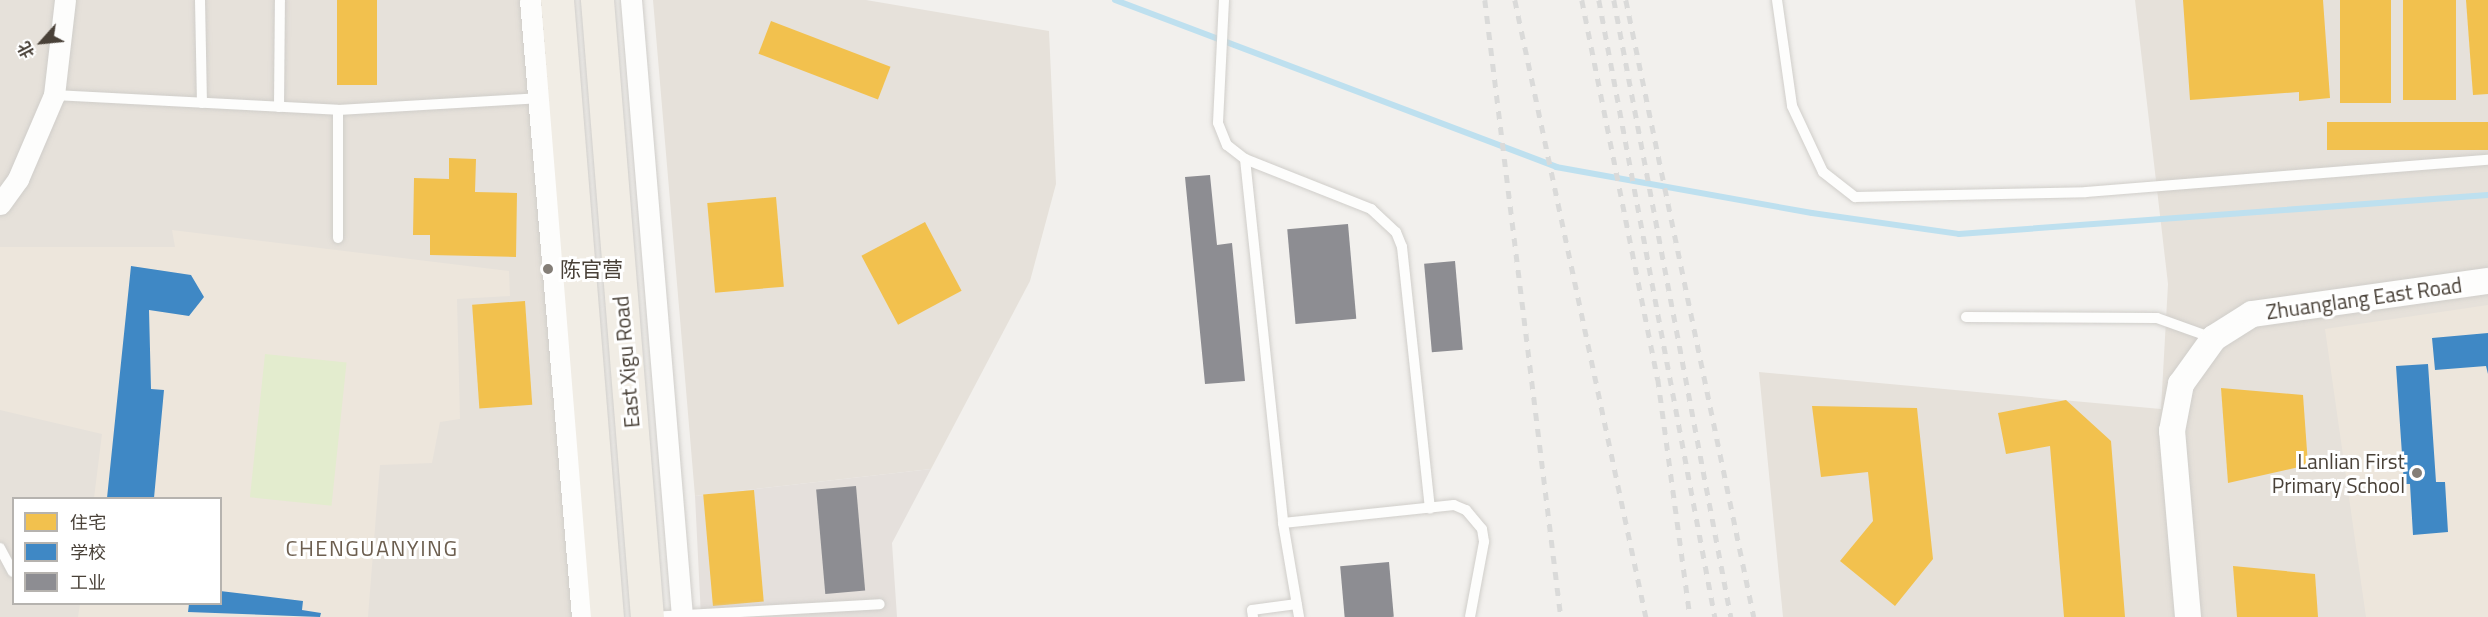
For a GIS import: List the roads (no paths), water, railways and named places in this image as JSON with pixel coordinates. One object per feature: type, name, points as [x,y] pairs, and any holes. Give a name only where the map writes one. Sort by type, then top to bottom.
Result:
[{"type":"main road","name":"East Xigu Road","points":[[557,0],[607,617]]},
{"type":"main road","name":"East Xigu Road","points":[[597,0],[647,617]]},
{"type":"street","points":[[0,204],[18,179],[54,96],[65,0]]},
{"type":"street","points":[[530,0],[582,617]]},
{"type":"street","points":[[631,0],[682,615]]},
{"type":"street","name":"Zhuanglang East Road","points":[[2188,617],[2172,431],[2181,384],[2214,338],[2252,314],[2488,281]]},
{"type":"lane","points":[[200,0],[201,103]]},
{"type":"lane","points":[[279,107],[280,0]]},
{"type":"lane","points":[[1778,0],[1792,106],[1823,172],[1855,197],[2086,192],[2488,160]]},
{"type":"lane","points":[[1224,5],[1218,123],[1227,145],[1245,159],[1371,209],[1396,232],[1405,264],[1430,509]]},
{"type":"lane","points":[[54,96],[338,110],[538,98]]},
{"type":"lane","points":[[338,110],[338,238]]},
{"type":"lane","points":[[1245,159],[1282,523],[1299,617]]},
{"type":"lane","points":[[1966,317],[2157,318],[2214,338]]},
{"type":"lane","points":[[1282,523],[1454,505],[1482,529],[1470,617]]},
{"type":"lane","points":[[0,548],[12,571]]},
{"type":"lane","points":[[647,617],[880,604]]},
{"type":"lane","points":[[1253,617],[1252,610],[1297,604]]},
{"type":"waterway","points":[[1115,0],[1556,167],[1812,213],[1959,234],[2488,195]]},
{"type":"railway","points":[[1485,0],[1561,617]]},
{"type":"railway","points":[[1515,0],[1646,617]]},
{"type":"railway","points":[[1582,0],[1658,379],[1690,617]]},
{"type":"railway","points":[[1599,0],[1715,617]]},
{"type":"railway","points":[[1614,0],[1731,617]]},
{"type":"railway","points":[[1626,0],[1754,617]]},
{"type":"place","name":"陈官营","points":[[548,269]]},
{"type":"place","name":"Lanlian First Primary School","points":[[2417,473]]},
{"type":"district","name":"CHENGUANYING","points":[[372,549]]}]
